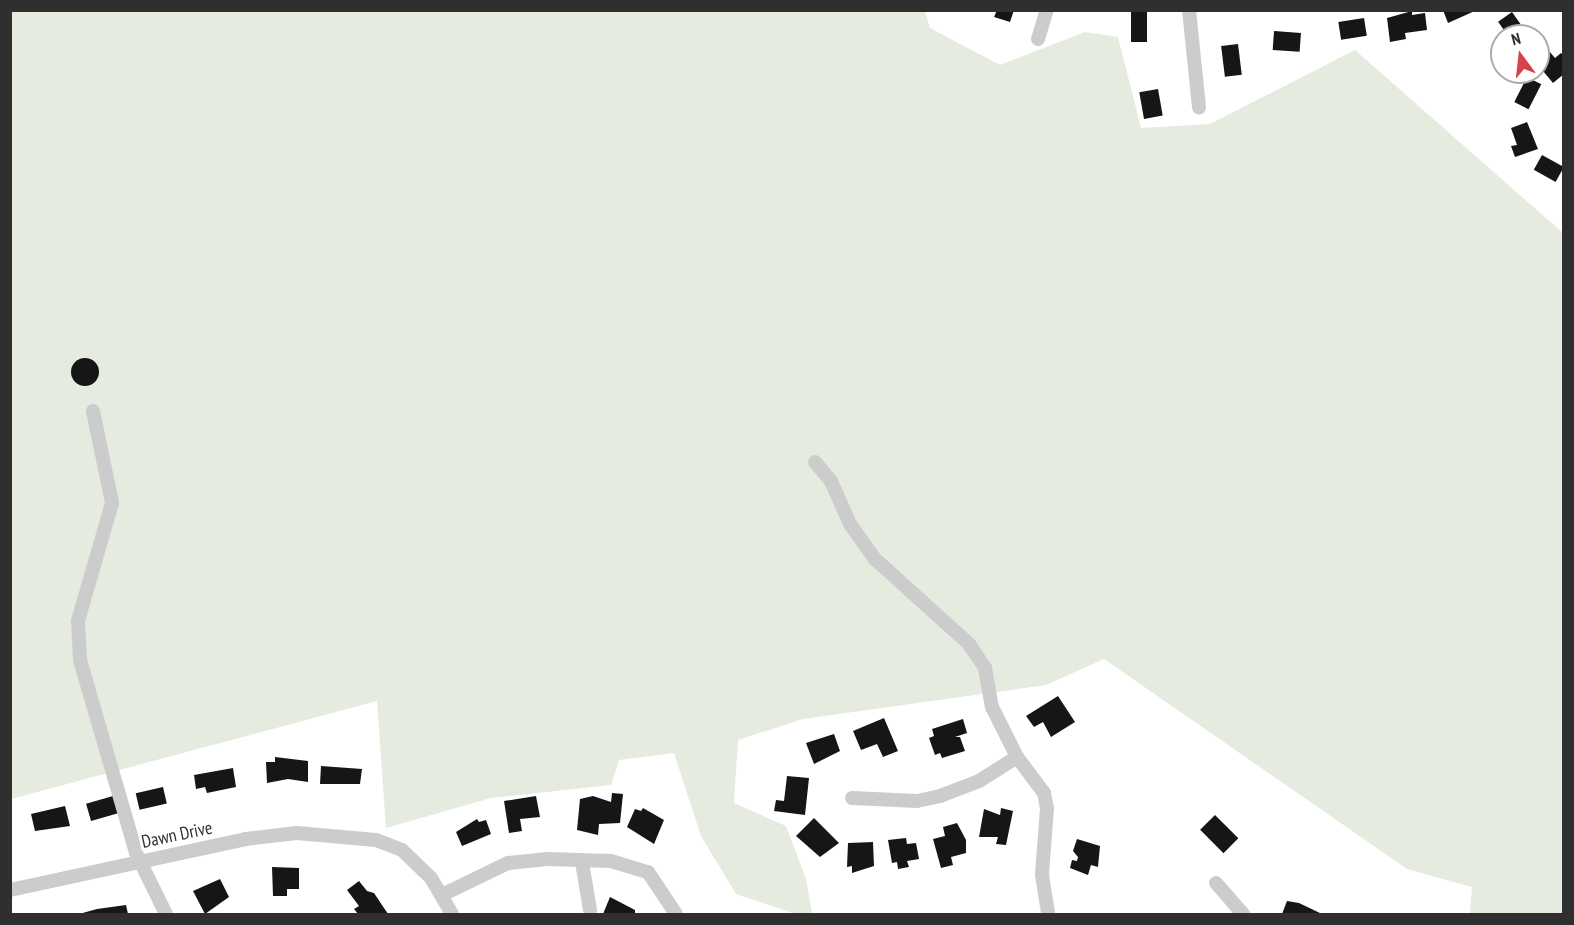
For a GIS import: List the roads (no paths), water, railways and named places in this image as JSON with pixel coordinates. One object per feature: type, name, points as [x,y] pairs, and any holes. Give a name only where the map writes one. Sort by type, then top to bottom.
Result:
[{"type":"street","points":[[1038,39],[1047,10]]},
{"type":"street","points":[[1189,10],[1199,106]]},
{"type":"street","points":[[93,411],[112,503],[78,621],[80,660],[139,861],[166,915]]},
{"type":"street","points":[[815,462],[831,481],[850,524],[875,559],[969,644],[987,674],[992,707],[1017,757],[1044,793],[1047,808],[1041,875],[1048,915]]},
{"type":"street","points":[[852,798],[917,801],[940,796],[979,781],[1017,757]]},
{"type":"street","name":"Dawn Drive","points":[[10,890],[274,833],[353,837],[402,850],[422,867],[442,895],[452,915]]},
{"type":"street","points":[[442,895],[508,864],[548,859],[582,862],[611,861],[648,872],[659,883],[676,915]]},
{"type":"street","points":[[582,862],[590,910]]},
{"type":"street","points":[[1216,883],[1243,915]]}]
